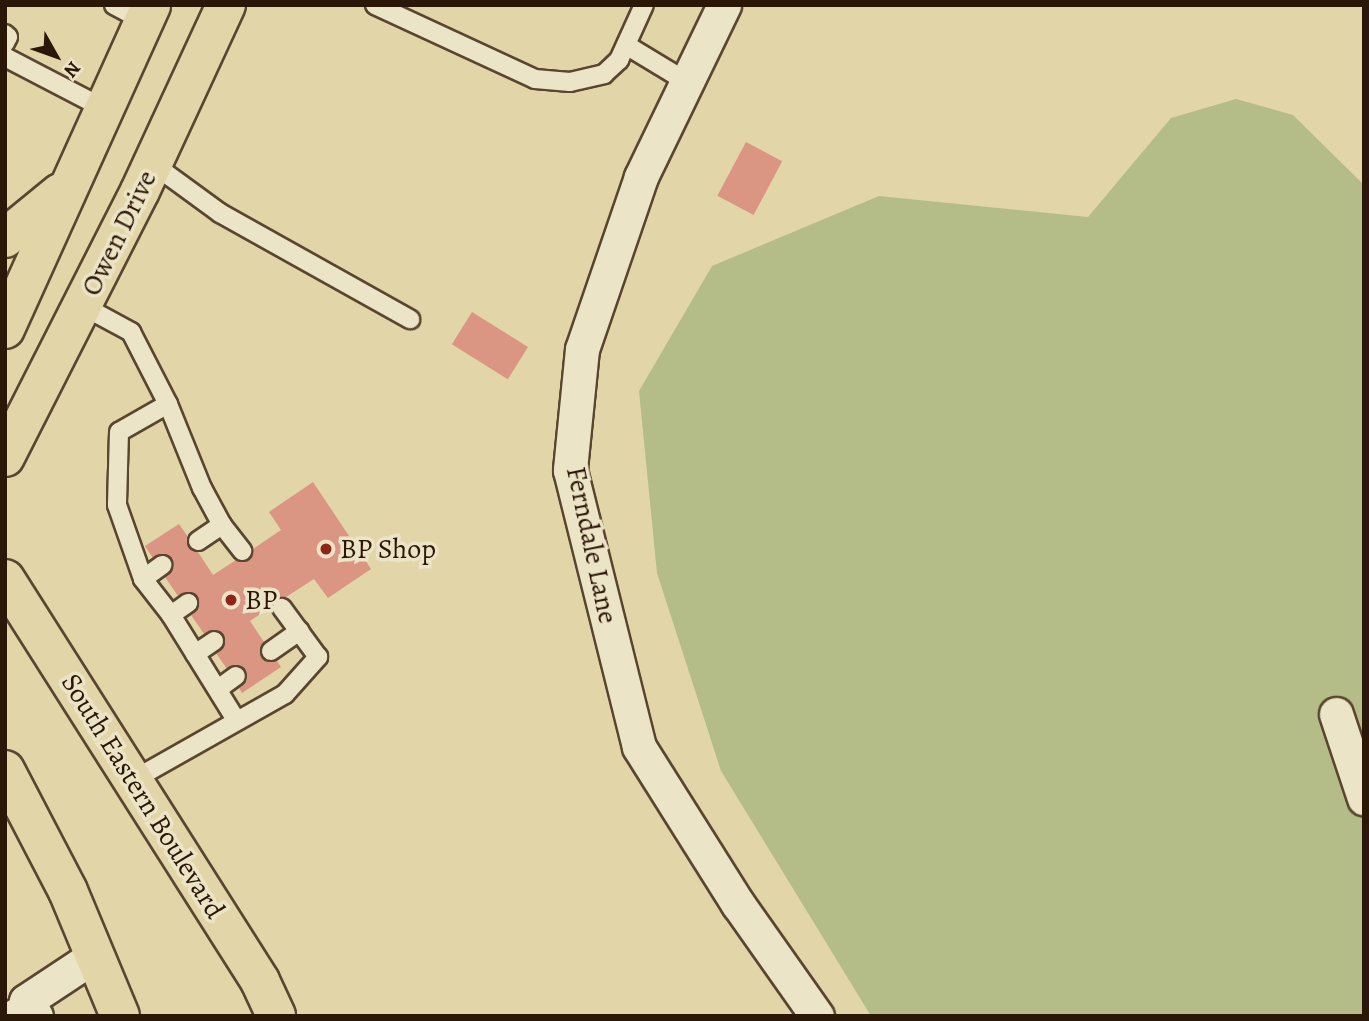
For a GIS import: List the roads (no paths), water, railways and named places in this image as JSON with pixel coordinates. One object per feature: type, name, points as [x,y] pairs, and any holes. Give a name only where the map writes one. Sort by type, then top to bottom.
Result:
[{"type":"highway","name":"Owen Drive","points":[[5,457],[153,164],[226,5]]},
{"type":"highway","points":[[5,329],[103,108],[136,10]]},
{"type":"highway","points":[[5,238],[67,187]]},
{"type":"highway","name":"South Eastern Boulevard","points":[[5,579],[260,981],[276,1016]]},
{"type":"highway","points":[[5,770],[68,891],[120,1016]]},
{"type":"street","name":"Ferndale Lane","points":[[724,5],[641,177],[582,349],[570,470],[639,747],[738,904],[817,1016]]},
{"type":"street","points":[[1336,714],[1364,798]]},
{"type":"street","points":[[22,1010],[94,956]]},
{"type":"lane","points":[[375,5],[535,79],[570,82],[604,74],[620,60],[644,5]]},
{"type":"lane","points":[[5,34],[8,37],[5,43]]},
{"type":"lane","points":[[626,45],[687,82]]},
{"type":"lane","points":[[5,57],[103,108]]},
{"type":"lane","points":[[153,164],[220,213],[410,319]]},
{"type":"lane","points":[[83,306],[131,332],[168,404],[202,488],[222,525],[242,551]]},
{"type":"lane","points":[[168,404],[119,432],[117,505],[143,579],[170,615],[236,720]]},
{"type":"lane","points":[[198,541],[222,525]]},
{"type":"lane","points":[[143,579],[162,565]]},
{"type":"lane","points":[[170,615],[188,603]]},
{"type":"lane","points":[[133,780],[285,694],[318,657],[282,608]]},
{"type":"lane","points":[[271,651],[300,631]]},
{"type":"lane","points":[[195,654],[214,641]]},
{"type":"lane","points":[[218,689],[236,676]]},
{"type":"place","name":"BP Shop","points":[[326,549]]},
{"type":"place","name":"BP","points":[[231,600]]}]
